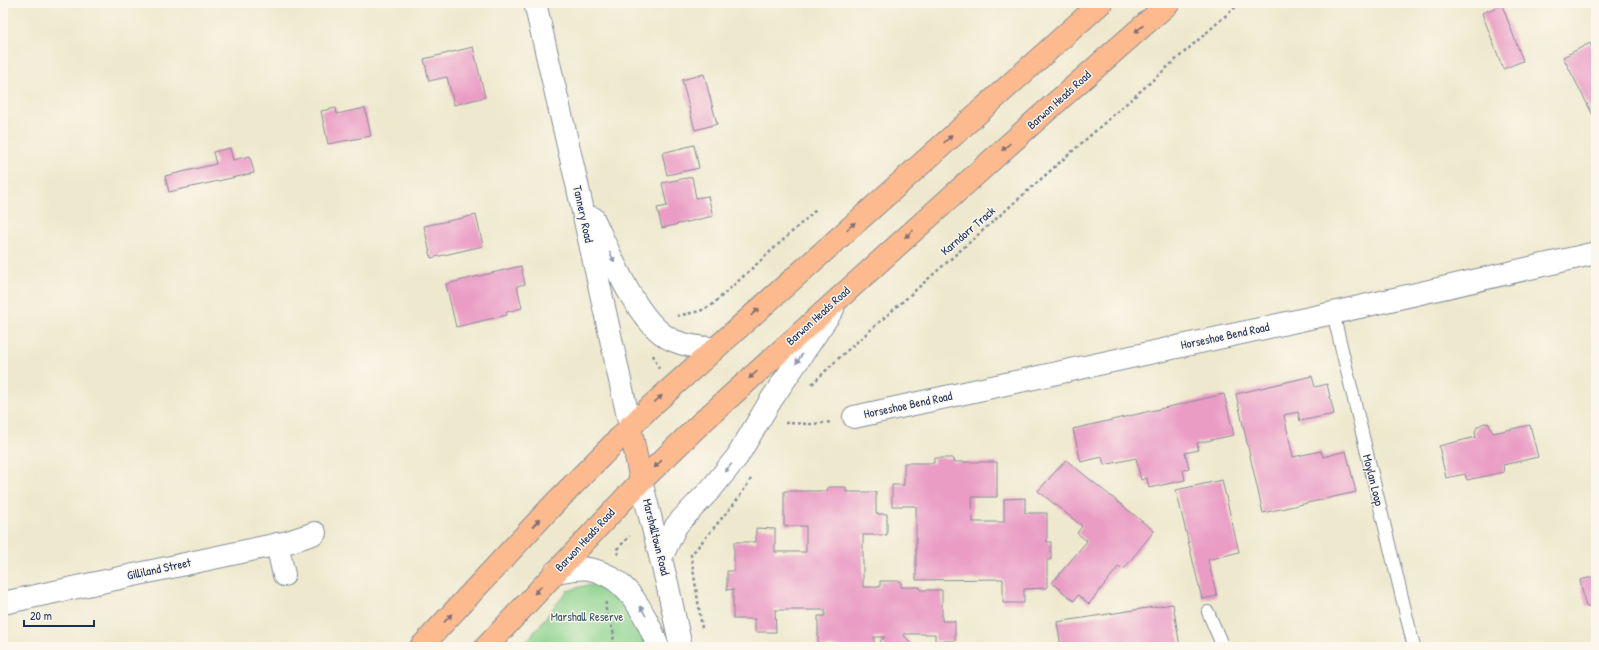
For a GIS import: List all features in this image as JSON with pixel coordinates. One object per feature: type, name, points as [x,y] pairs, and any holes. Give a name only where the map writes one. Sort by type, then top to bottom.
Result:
[{"type":"main road","points":[[421,647],[553,504],[630,426],[714,348],[1101,3]]},
{"type":"main road","name":"Barwon Heads Road","points":[[486,647],[641,480],[701,423],[844,292],[1169,3]]},
{"type":"main road","name":"Marshalltown Road","points":[[630,426],[641,480]]},
{"type":"street","name":"Tannery Road","points":[[535,3],[577,184],[630,426]]},
{"type":"street","points":[[577,184],[628,288],[648,319],[662,334],[673,340],[690,346],[714,348]]},
{"type":"street","name":"Horseshoe Bend Road","points":[[854,417],[1333,313],[1596,253]]},
{"type":"street","points":[[661,558],[672,534],[682,519],[711,489],[738,457],[774,395],[844,292]]},
{"type":"street","name":"Marshalltown Road","points":[[641,480],[661,558],[681,647]]},
{"type":"street","name":"Gilliland Street","points":[[3,603],[295,540],[315,533]]},
{"type":"street","points":[[277,544],[284,575]]},
{"type":"street","points":[[555,572],[588,569],[601,573],[617,582],[630,593],[643,611],[658,647]]},
{"type":"lane","name":"Moylan Loop","points":[[1333,313],[1414,647]]},
{"type":"lane","points":[[1208,612],[1223,647]]},
{"type":"path","name":"Karndorr Track","points":[[811,385],[841,356],[1240,3]]},
{"type":"path","points":[[782,430],[789,416]]},
{"type":"path","points":[[785,423],[812,424],[832,422],[854,417]]},
{"type":"path","points":[[703,632],[691,555],[738,499],[754,474]]},
{"type":"green space","name":"Marshall Reserve","points":[[594,585],[615,596],[628,609],[638,625],[647,647],[522,647],[567,591],[583,586]]},
{"type":"building","points":[[1502,5],[1523,61],[1503,69],[1482,13]]},
{"type":"building","points":[[1590,43],[1592,48],[1595,47],[1596,49],[1596,121],[1563,57]]},
{"type":"building","points":[[473,47],[485,97],[454,105],[447,77],[429,81],[424,59]]},
{"type":"building","points":[[704,74],[717,124],[695,130],[682,80]]},
{"type":"building","points":[[336,108],[337,114],[365,108],[371,136],[328,144],[321,111]]},
{"type":"building","points":[[694,145],[699,168],[667,175],[662,153]]},
{"type":"building","points":[[230,148],[233,160],[250,156],[254,173],[169,192],[165,176],[216,164],[213,152]]},
{"type":"building","points":[[692,177],[696,198],[708,196],[713,216],[662,228],[657,208],[667,206],[662,183]]},
{"type":"building","points":[[476,215],[483,246],[431,258],[424,226]]},
{"type":"building","points":[[521,266],[525,284],[517,286],[522,308],[506,312],[507,315],[456,327],[446,284]]},
{"type":"building","points":[[1312,376],[1315,387],[1327,384],[1334,414],[1300,421],[1298,412],[1284,415],[1293,457],[1321,451],[1323,457],[1346,451],[1356,492],[1263,513],[1236,394]]},
{"type":"building","points":[[1224,394],[1234,435],[1197,443],[1198,450],[1185,453],[1189,468],[1183,470],[1185,480],[1149,488],[1147,478],[1141,480],[1136,458],[1104,465],[1102,457],[1081,462],[1073,429]]},
{"type":"building","points":[[1484,423],[1489,424],[1493,433],[1530,425],[1538,457],[1503,465],[1504,472],[1467,480],[1465,474],[1446,478],[1439,446],[1476,437],[1475,432],[1477,427]]},
{"type":"building","points":[[934,458],[953,458],[953,462],[997,462],[997,497],[972,497],[973,522],[1004,522],[1004,499],[1025,498],[1025,513],[1047,513],[1047,542],[1051,542],[1051,560],[1047,560],[1047,588],[1024,589],[1024,603],[1003,603],[1003,579],[916,580],[916,506],[892,506],[892,485],[904,485],[904,463],[934,463]]},
{"type":"building","points":[[1066,460],[1154,531],[1123,570],[1119,566],[1089,604],[1078,595],[1074,601],[1052,583],[1087,541],[1077,533],[1082,526],[1038,491]]},
{"type":"building","points":[[1222,480],[1239,552],[1208,560],[1217,596],[1202,599],[1176,490]]},
{"type":"building","points":[[828,487],[846,487],[846,492],[876,492],[876,514],[887,514],[887,535],[863,535],[863,587],[880,587],[880,581],[901,581],[901,587],[920,587],[920,590],[942,590],[942,621],[955,621],[955,641],[935,641],[935,634],[903,634],[914,647],[886,647],[880,641],[885,637],[874,637],[874,647],[818,647],[818,616],[825,616],[825,610],[775,610],[776,632],[755,632],[755,619],[733,619],[733,589],[727,590],[727,571],[734,571],[734,542],[756,542],[756,528],[775,529],[775,552],[806,552],[806,526],[784,526],[784,491],[827,491]]},
{"type":"building","points":[[1596,576],[1596,605],[1586,607],[1580,580]]},
{"type":"building","points":[[1173,604],[1180,647],[1061,647],[1057,622]]}]
